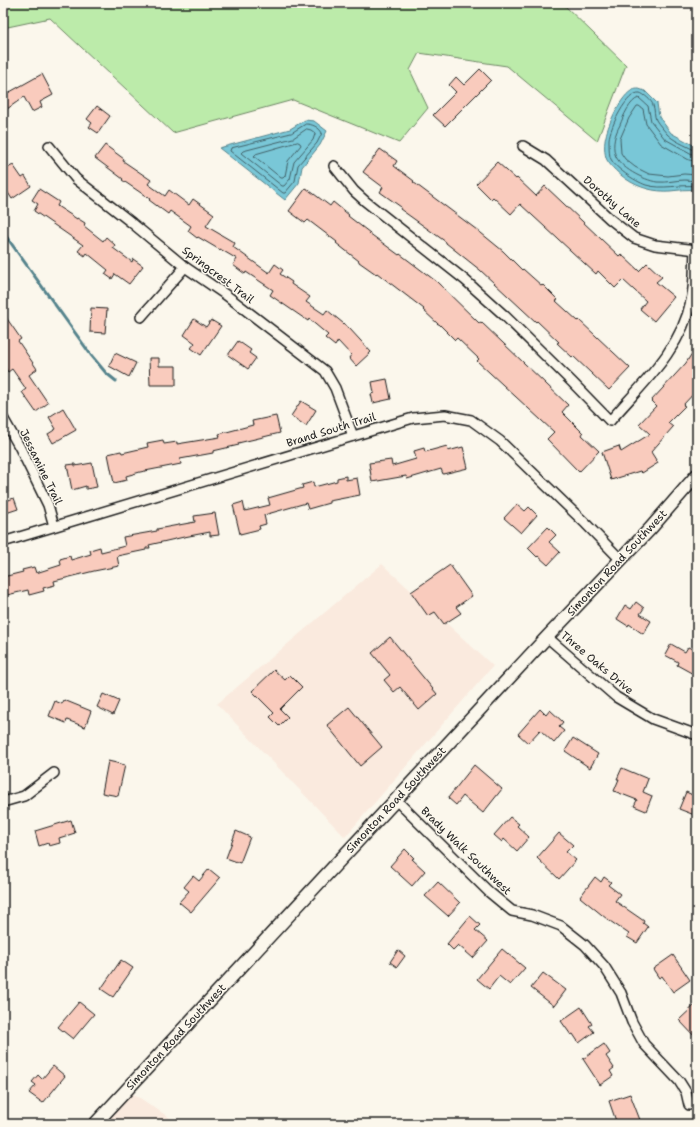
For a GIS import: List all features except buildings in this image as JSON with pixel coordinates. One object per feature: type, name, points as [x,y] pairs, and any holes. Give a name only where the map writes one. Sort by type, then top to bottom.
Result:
[{"type":"street","name":"Springcrest Trail","points":[[49,146],[76,179],[185,267],[226,295],[325,371],[335,388],[353,436]]},
{"type":"street","name":"Dorothy Lane","points":[[522,146],[546,160],[610,219],[634,238],[655,245],[696,249]]},
{"type":"street","points":[[334,166],[364,201],[465,280],[505,316],[610,421],[666,357],[683,328],[692,301],[696,249]]},
{"type":"street","points":[[141,317],[185,267]]},
{"type":"street","name":"Brand South Trail","points":[[3,542],[413,418],[446,415],[471,420],[500,441],[621,560]]},
{"type":"street","name":"Jessamine Trail","points":[[3,418],[20,448],[48,505],[54,526]]},
{"type":"street","name":"Simonton Road Southwest","points":[[95,1124],[673,504],[697,475]]},
{"type":"street","name":"Three Oaks Drive","points":[[548,637],[616,697],[653,719],[697,735]]},
{"type":"street","points":[[3,802],[24,796],[54,773]]},
{"type":"street","name":"Brady Walk Southwest","points":[[396,800],[489,892],[512,911],[532,915],[561,926],[585,945],[604,966],[621,993],[632,1022],[644,1044],[679,1081],[686,1092],[689,1105]]},
{"type":"shaded area","points":[[382,564],[493,666],[345,837],[217,704]]},
{"type":"shaded area","points":[[122,1086],[179,1124],[86,1124]]},
{"type":"green space","points":[[3,3],[562,3],[626,65],[597,141],[507,66],[419,53],[410,70],[428,108],[399,143],[293,100],[173,133],[50,18],[3,28]]},
{"type":"water","points":[[639,89],[645,91],[657,103],[659,117],[671,133],[697,147],[697,190],[664,191],[642,187],[623,177],[607,160],[605,141],[607,131],[613,117],[624,97],[633,90]]},
{"type":"water","points":[[305,120],[314,121],[327,131],[320,145],[302,167],[299,183],[285,200],[219,148],[290,129]]},
{"type":"waterway","points":[[3,232],[91,355],[106,373],[116,381]]}]
